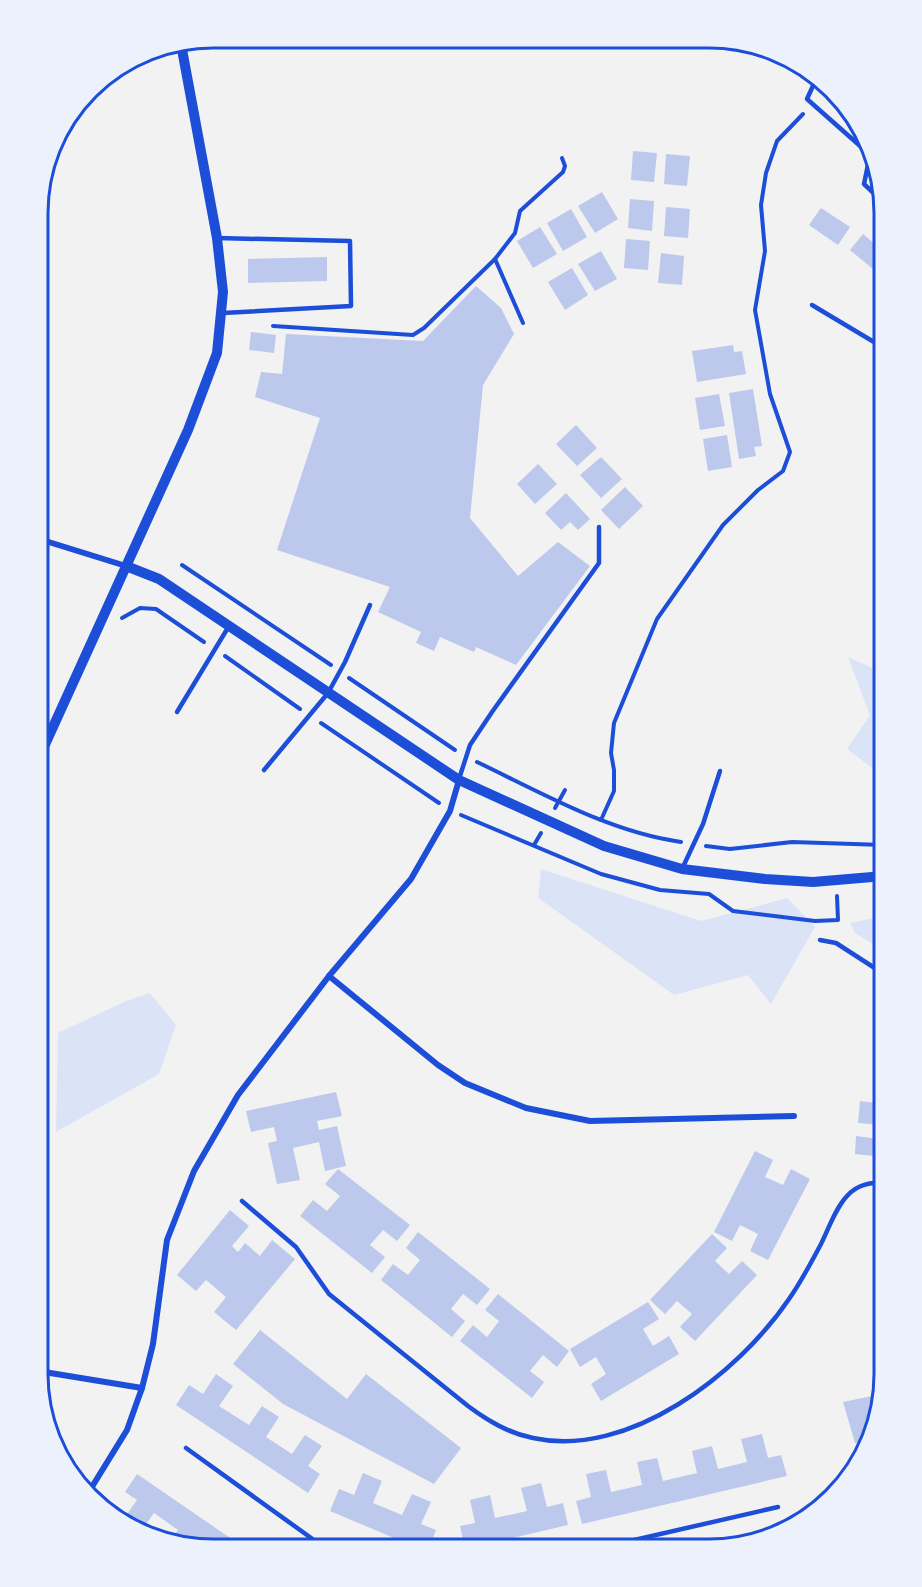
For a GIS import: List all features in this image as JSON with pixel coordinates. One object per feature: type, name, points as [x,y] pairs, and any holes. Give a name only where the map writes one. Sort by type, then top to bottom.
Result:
[{"type":"street","points":[[48,738],[211,375],[222,313],[217,238],[182,51]]},
{"type":"street","points":[[48,542],[126,566],[159,579],[459,780],[604,846],[682,868],[765,879],[836,880],[874,877]]},
{"type":"street","points":[[92,1487],[127,1430],[142,1388],[153,1344],[167,1240],[194,1171],[238,1095],[328,976],[411,879],[450,811],[459,780]]},
{"type":"street","points":[[328,976],[438,1065],[485,1093],[526,1108],[590,1121],[794,1116]]},
{"type":"street","points":[[48,1373],[142,1388]]},
{"type":"lane","points":[[814,86],[807,99],[859,145]]},
{"type":"lane","points":[[867,168],[864,184],[873,193]]},
{"type":"lane","points":[[217,238],[350,241],[351,306],[222,313]]},
{"type":"lane","points":[[812,305],[874,342]]},
{"type":"lane","points":[[459,780],[466,757],[492,712],[599,563],[598,527]]},
{"type":"lane","points":[[264,770],[328,693],[370,604]]},
{"type":"lane","points":[[177,712],[229,626]]},
{"type":"lane","points":[[682,868],[703,824],[720,771]]},
{"type":"lane","points":[[819,940],[836,943],[874,968]]},
{"type":"lane","points":[[242,1201],[296,1247],[322,1285],[338,1302],[488,1420],[534,1438],[574,1441],[607,1435],[666,1412],[722,1375],[746,1352],[788,1300],[848,1194],[869,1183],[874,1183]]},
{"type":"lane","points":[[186,1448],[312,1539]]},
{"type":"lane","points":[[639,1539],[778,1507]]},
{"type":"path","points":[[601,819],[614,791],[615,770],[611,753],[614,723],[657,619],[723,525],[758,490],[783,471],[790,452],[770,394],[755,310],[765,251],[761,205],[766,173],[777,141],[803,113],[807,99]]},
{"type":"path","points":[[266,326],[414,335],[495,259],[515,233],[520,211],[563,172],[565,166],[562,158]]},
{"type":"path","points":[[495,259],[523,322]]},
{"type":"path","points":[[182,565],[466,757],[601,819],[649,837],[730,849],[792,842],[874,846]]},
{"type":"path","points":[[836,880],[838,920]]},
{"type":"shaded area","points":[[848,657],[874,669],[874,769],[847,749],[870,715]]},
{"type":"shaded area","points":[[541,869],[701,921],[787,898],[815,927],[771,1004],[748,975],[674,995],[538,898]]},
{"type":"shaded area","points":[[874,918],[874,945],[855,933],[850,923]]},
{"type":"shaded area","points":[[150,993],[176,1025],[159,1074],[56,1132],[58,1033],[126,1001]]},
{"type":"building","points":[[633,151],[657,153],[654,182],[631,180]]},
{"type":"building","points":[[666,154],[690,156],[687,186],[664,184]]},
{"type":"building","points":[[602,192],[618,219],[595,233],[578,206]]},
{"type":"building","points":[[630,199],[654,201],[652,231],[628,228]]},
{"type":"building","points":[[666,207],[690,209],[688,238],[664,236]]},
{"type":"building","points":[[821,208],[850,227],[838,245],[809,225]]},
{"type":"building","points":[[571,209],[587,237],[563,251],[547,223]]},
{"type":"building","points":[[540,227],[557,254],[533,268],[517,241]]},
{"type":"building","points":[[863,234],[874,243],[874,270],[850,250]]},
{"type":"building","points":[[626,239],[650,241],[648,270],[624,268]]},
{"type":"building","points":[[601,251],[617,279],[595,291],[578,264]]},
{"type":"building","points":[[661,253],[684,256],[682,285],[658,283]]},
{"type":"building","points":[[327,257],[327,281],[248,283],[248,259]]},
{"type":"building","points":[[572,268],[588,295],[565,310],[548,282]]},
{"type":"building","points":[[476,286],[501,308],[514,334],[483,385],[470,518],[518,576],[558,542],[590,566],[516,665],[476,647],[474,652],[440,637],[434,651],[416,643],[421,632],[378,612],[390,587],[277,550],[320,418],[255,397],[261,372],[282,374],[286,334],[423,341]]},
{"type":"building","points":[[251,332],[276,335],[274,353],[249,350]]},
{"type":"building","points":[[733,345],[734,352],[742,351],[746,374],[697,382],[692,351]]},
{"type":"building","points":[[753,389],[762,446],[754,447],[756,456],[739,459],[729,393]]},
{"type":"building","points":[[719,394],[725,426],[700,430],[695,398]]},
{"type":"building","points":[[576,425],[597,448],[577,466],[556,444]]},
{"type":"building","points":[[727,435],[732,467],[708,471],[703,439]]},
{"type":"building","points":[[601,457],[622,479],[601,498],[580,475]]},
{"type":"building","points":[[538,464],[557,484],[535,504],[517,484]]},
{"type":"building","points":[[625,487],[643,506],[619,529],[601,510]]},
{"type":"building","points":[[566,493],[590,519],[578,530],[570,522],[561,530],[545,513]]},
{"type":"building","points":[[336,1092],[342,1116],[317,1121],[319,1130],[337,1126],[346,1166],[325,1171],[319,1142],[293,1148],[300,1180],[277,1184],[268,1143],[277,1141],[274,1127],[251,1132],[246,1111]]},
{"type":"building","points":[[860,1101],[874,1103],[874,1124],[858,1123]]},
{"type":"building","points":[[856,1136],[874,1138],[874,1156],[855,1154]]},
{"type":"building","points":[[755,1151],[773,1160],[765,1177],[783,1185],[791,1169],[810,1179],[768,1260],[750,1251],[758,1234],[740,1225],[732,1241],[714,1232]]},
{"type":"building","points":[[338,1169],[410,1225],[397,1241],[383,1230],[370,1245],[385,1257],[372,1273],[300,1216],[313,1200],[327,1211],[340,1196],[325,1184]]},
{"type":"building","points":[[230,1210],[249,1226],[232,1246],[238,1252],[245,1243],[260,1256],[272,1240],[295,1259],[236,1330],[214,1312],[226,1297],[206,1280],[196,1291],[177,1275]]},
{"type":"building","points":[[418,1232],[490,1289],[477,1305],[463,1294],[451,1309],[465,1321],[452,1337],[381,1280],[393,1264],[408,1275],[420,1260],[406,1248]]},
{"type":"building","points":[[712,1234],[727,1248],[715,1261],[729,1274],[742,1261],[757,1275],[695,1341],[680,1327],[692,1314],[677,1301],[665,1314],[650,1300]]},
{"type":"building","points":[[498,1294],[569,1351],[557,1367],[543,1355],[530,1371],[544,1382],[532,1398],[460,1341],[473,1325],[487,1337],[499,1321],[485,1310]]},
{"type":"building","points":[[648,1302],[659,1319],[643,1329],[653,1346],[669,1336],[679,1354],[601,1401],[591,1384],[606,1374],[596,1357],[580,1367],[570,1349]]},
{"type":"building","points":[[260,1330],[347,1399],[366,1374],[461,1448],[434,1484],[283,1404],[233,1364]]},
{"type":"building","points":[[216,1374],[233,1386],[219,1406],[249,1425],[262,1406],[279,1417],[266,1437],[292,1454],[305,1435],[322,1446],[308,1466],[320,1474],[308,1493],[176,1405],[189,1385],[203,1394]]},
{"type":"building","points":[[873,1396],[858,1443],[855,1443],[843,1402]]},
{"type":"building","points":[[762,1434],[768,1458],[781,1455],[787,1476],[582,1524],[576,1501],[591,1497],[586,1474],[606,1470],[611,1492],[642,1485],[637,1462],[657,1458],[663,1481],[697,1473],[692,1451],[712,1446],[718,1469],[747,1462],[741,1439]]},
{"type":"building","points":[[363,1473],[382,1481],[373,1503],[402,1515],[412,1494],[431,1502],[421,1524],[436,1530],[433,1539],[396,1539],[330,1511],[339,1489],[354,1495]]},
{"type":"building","points":[[137,1474],[232,1539],[192,1538],[175,1534],[178,1530],[154,1513],[146,1524],[127,1514],[137,1500],[125,1492]]},
{"type":"building","points":[[541,1483],[547,1507],[563,1503],[568,1525],[508,1539],[463,1539],[460,1526],[475,1523],[470,1500],[490,1495],[495,1518],[527,1511],[521,1488]]}]
